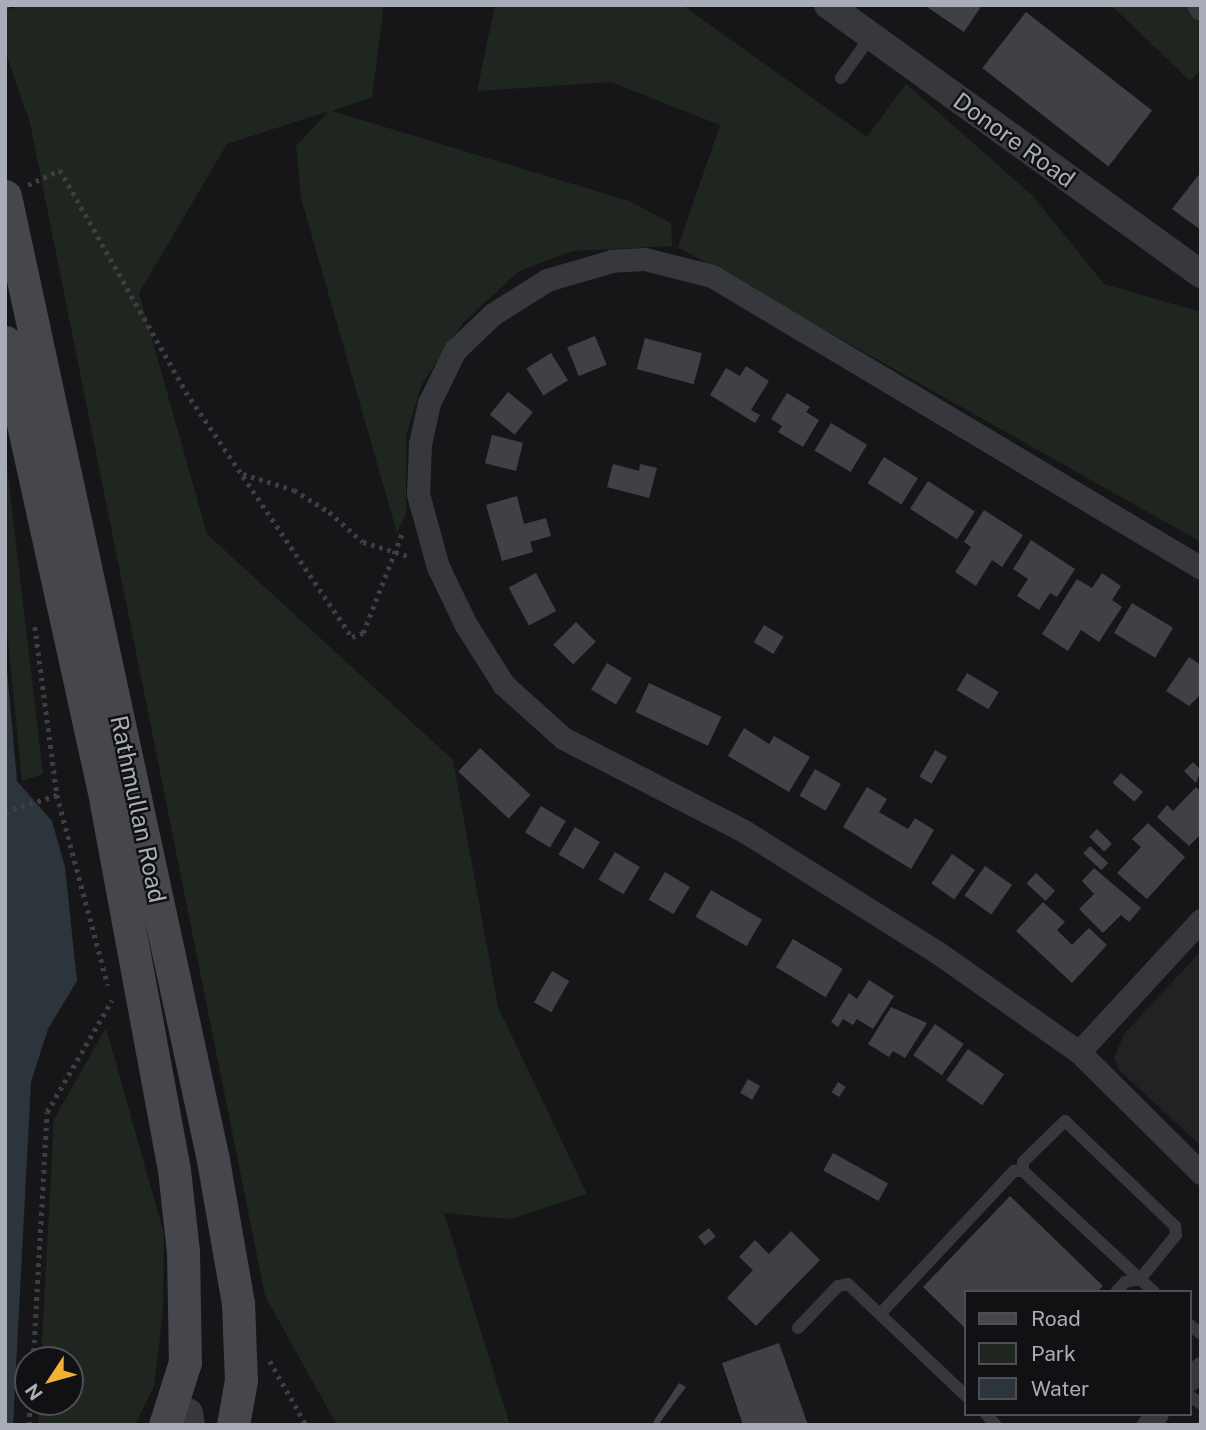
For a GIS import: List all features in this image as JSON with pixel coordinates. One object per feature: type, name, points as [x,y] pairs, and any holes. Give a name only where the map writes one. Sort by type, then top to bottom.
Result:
[{"type":"main road","name":"Rathmullan Road","points":[[5,196],[213,1160],[238,1303],[241,1380],[236,1420]]},
{"type":"main road","name":"Rathmullan Road","points":[[5,342],[106,803],[174,1170],[183,1251],[186,1362],[176,1418]]},
{"type":"street","name":"Donore Road","points":[[828,5],[1201,274]]},
{"type":"street","points":[[1201,568],[712,276],[645,259],[612,261],[547,281],[493,314],[455,350],[429,403],[421,444],[418,494],[438,567],[466,625],[504,685],[563,738],[744,831],[937,952],[1079,1052],[1201,1173]]},
{"type":"street","points":[[1079,1052],[1201,920]]},
{"type":"lane","points":[[841,78],[871,36]]},
{"type":"lane","points":[[1023,1171],[1023,1162],[1065,1121],[1175,1226],[1176,1235],[1140,1279],[1125,1282],[1118,1290]]},
{"type":"lane","points":[[881,1313],[1014,1171],[1023,1171],[1152,1290]]},
{"type":"lane","points":[[798,1328],[838,1286],[848,1284],[964,1394]]},
{"type":"path","points":[[38,179],[60,170],[186,392],[352,637],[363,633],[418,494]]},
{"type":"path","points":[[242,474],[294,490],[329,512],[363,542],[438,567]]},
{"type":"path","points":[[6,812],[57,795],[112,1000],[47,1112],[34,1346]]},
{"type":"shaded area","points":[[1201,951],[1201,1146],[1119,1070],[1114,1058],[1124,1034]]},
{"type":"green space","points":[[22,5],[384,5],[372,97],[332,111],[629,201],[671,223],[672,246],[572,251],[519,271],[464,322],[422,384],[406,435],[406,514],[397,533],[301,198],[296,146],[329,111],[227,144],[139,293],[207,534],[453,760],[498,1007],[587,1194],[511,1219],[444,1213],[510,1425],[337,1425],[265,1296],[30,123],[5,51],[5,11]]},
{"type":"green space","points":[[495,5],[682,5],[867,137],[906,84],[1032,195],[1104,284],[1201,312],[1201,542],[678,247],[720,125],[611,82],[477,91]]},
{"type":"green space","points":[[1111,5],[1184,5],[1201,25],[1201,69],[1190,81]]},
{"type":"green space","points":[[5,449],[43,774],[22,781],[5,611]]},
{"type":"green space","points":[[106,1028],[164,1234],[163,1312],[154,1386],[135,1425],[38,1425],[38,1416],[84,1416],[84,1346],[42,1346],[54,1119]]},
{"type":"water","points":[[5,648],[17,781],[52,821],[65,867],[77,981],[48,1029],[31,1082],[17,1346],[14,1346],[13,1425],[5,1425]]},
{"type":"building","points":[[924,5],[982,5],[964,32]]},
{"type":"building","points":[[1026,12],[1152,111],[1108,166],[982,68]]},
{"type":"building","points":[[1201,172],[1201,230],[1172,209]]},
{"type":"building","points":[[595,336],[607,365],[579,376],[567,347]]},
{"type":"building","points":[[645,338],[702,353],[694,384],[637,369]]},
{"type":"building","points":[[551,353],[568,380],[543,396],[526,368]]},
{"type":"building","points":[[746,366],[769,381],[751,410],[760,415],[755,423],[710,395],[726,368],[740,376]]},
{"type":"building","points":[[508,392],[533,412],[515,435],[490,415]]},
{"type":"building","points":[[787,393],[810,407],[806,412],[819,420],[803,447],[778,432],[782,426],[771,419]]},
{"type":"building","points":[[831,423],[867,445],[851,472],[815,450]]},
{"type":"building","points":[[492,435],[523,443],[516,471],[485,463]]},
{"type":"building","points":[[884,457],[918,478],[901,504],[868,483]]},
{"type":"building","points":[[613,464],[639,471],[640,464],[657,468],[649,498],[607,487]]},
{"type":"building","points":[[928,481],[975,511],[957,539],[910,509]]},
{"type":"building","points":[[517,496],[524,524],[546,518],[551,536],[530,542],[533,552],[502,561],[486,505]]},
{"type":"building","points":[[984,510],[1023,535],[1002,567],[992,560],[976,586],[955,572],[971,547],[964,542]]},
{"type":"building","points":[[1031,540],[1075,569],[1057,597],[1050,593],[1039,610],[1017,596],[1028,579],[1013,569]]},
{"type":"building","points":[[536,573],[556,611],[529,626],[509,588]]},
{"type":"building","points":[[1102,573],[1121,586],[1112,600],[1122,607],[1099,642],[1081,630],[1068,651],[1042,634],[1077,579],[1092,588]]},
{"type":"building","points":[[1132,603],[1173,628],[1155,658],[1114,633]]},
{"type":"building","points":[[576,622],[596,642],[573,664],[553,645]]},
{"type":"building","points":[[764,625],[784,637],[773,654],[754,642]]},
{"type":"building","points":[[1189,657],[1201,665],[1201,694],[1189,706],[1166,691]]},
{"type":"building","points":[[607,663],[632,678],[616,705],[591,690]]},
{"type":"building","points":[[967,673],[999,692],[988,709],[957,690]]},
{"type":"building","points":[[649,683],[722,717],[708,746],[635,712]]},
{"type":"building","points":[[744,728],[769,744],[774,736],[810,757],[789,792],[728,756]]},
{"type":"building","points":[[480,748],[530,795],[509,818],[458,771]]},
{"type":"building","points":[[935,750],[947,757],[932,784],[920,777]]},
{"type":"building","points":[[1193,762],[1201,770],[1196,783],[1184,771]]},
{"type":"building","points":[[815,769],[841,784],[825,811],[800,796]]},
{"type":"building","points":[[1121,773],[1143,792],[1134,802],[1112,783]]},
{"type":"building","points":[[867,787],[887,799],[879,812],[908,829],[915,818],[934,830],[911,869],[843,827]]},
{"type":"building","points":[[1196,787],[1201,792],[1201,834],[1189,846],[1157,817],[1167,805],[1173,811]]},
{"type":"building","points":[[541,806],[566,821],[550,848],[525,833]]},
{"type":"building","points":[[1148,823],[1185,857],[1147,899],[1117,873],[1141,847],[1132,839]]},
{"type":"building","points":[[575,827],[600,842],[583,869],[559,854]]},
{"type":"building","points":[[1097,829],[1112,844],[1104,852],[1089,837]]},
{"type":"building","points":[[1090,846],[1108,863],[1101,870],[1083,853]]},
{"type":"building","points":[[615,852],[640,867],[623,894],[599,879]]},
{"type":"building","points":[[952,854],[975,870],[954,900],[931,883]]},
{"type":"building","points":[[985,866],[1012,885],[991,914],[964,895]]},
{"type":"building","points":[[1094,868],[1141,908],[1129,922],[1121,915],[1103,933],[1079,909],[1094,894],[1082,881]]},
{"type":"building","points":[[665,872],[690,887],[673,914],[649,899]]},
{"type":"building","points":[[1036,873],[1055,891],[1045,901],[1026,883]]},
{"type":"building","points":[[711,890],[762,919],[747,946],[696,917]]},
{"type":"building","points":[[1043,902],[1065,922],[1057,930],[1072,945],[1089,928],[1107,945],[1072,983],[1016,931]]},
{"type":"building","points":[[793,939],[843,969],[826,997],[776,967]]},
{"type":"building","points":[[552,971],[569,981],[551,1012],[534,1002]]},
{"type":"building","points":[[869,980],[894,996],[873,1029],[857,1019],[853,1025],[843,1019],[838,1027],[831,1022],[849,993],[857,999]]},
{"type":"building","points":[[891,1007],[927,1023],[905,1058],[893,1051],[889,1057],[868,1044]]},
{"type":"building","points":[[935,1024],[964,1044],[942,1075],[913,1055]]},
{"type":"building","points":[[968,1049],[1004,1074],[982,1105],[946,1080]]},
{"type":"building","points":[[748,1079],[760,1086],[752,1100],[740,1093]]},
{"type":"building","points":[[838,1082],[846,1087],[839,1097],[832,1092]]},
{"type":"building","points":[[833,1153],[888,1184],[878,1201],[823,1170]]},
{"type":"building","points":[[1010,1196],[1103,1286],[1099,1290],[964,1290],[964,1327],[923,1287]]},
{"type":"building","points":[[709,1228],[716,1237],[705,1245],[698,1237]]},
{"type":"building","points":[[791,1231],[820,1260],[756,1326],[727,1298],[753,1270],[739,1257],[755,1240],[769,1254]]},
{"type":"building","points":[[779,1343],[808,1425],[743,1425],[722,1363]]},
{"type":"building","points":[[679,1383],[686,1387],[658,1425],[653,1422]]}]
